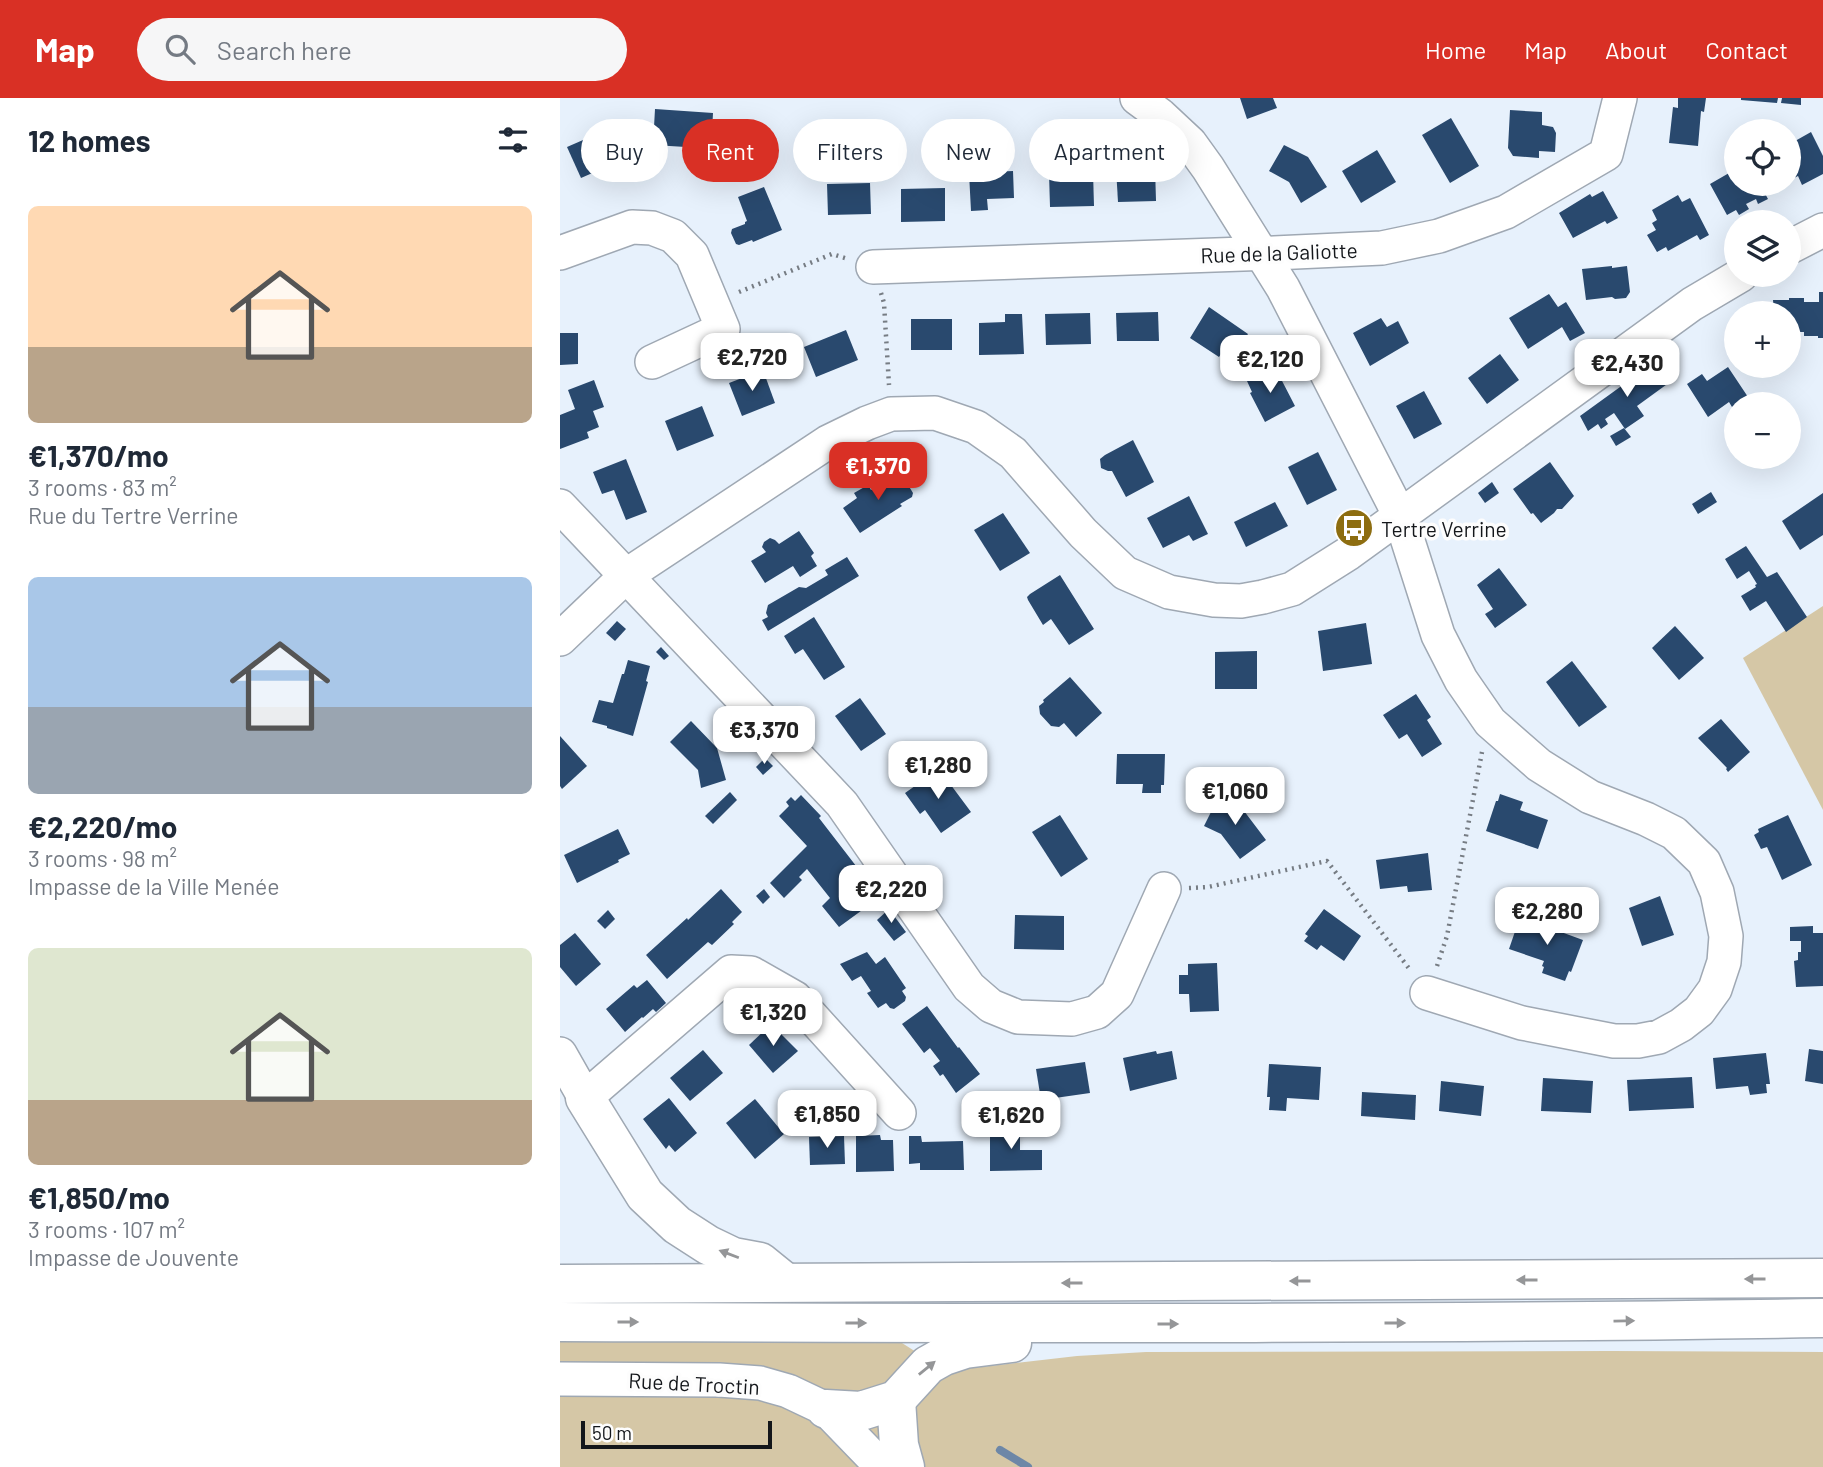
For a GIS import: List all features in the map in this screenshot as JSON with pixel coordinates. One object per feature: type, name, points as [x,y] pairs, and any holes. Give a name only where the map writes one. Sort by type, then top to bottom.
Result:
[{"type":"main road","points":[[585,1098],[645,1195],[677,1225],[733,1257],[760,1262],[788,1284]]},
{"type":"main road","points":[[560,1284],[1823,1278]]},
{"type":"main road","points":[[560,1322],[1100,1324],[1823,1318]]},
{"type":"main road","points":[[826,1409],[861,1411],[896,1400],[928,1366],[944,1356],[965,1349],[1009,1343],[1062,1342],[1100,1324]]},
{"type":"main road","points":[[896,1400],[899,1445],[905,1467]]},
{"type":"street","name":"Rue de la Galiotte","points":[[873,267],[1382,248],[1438,236],[1506,212],[1606,154],[1620,98]]},
{"type":"street","points":[[1139,99],[1190,144],[1208,168],[1283,288],[1400,516],[1438,635],[1461,680],[1490,722],[1539,765],[1590,797],[1674,833],[1704,862],[1717,892],[1726,936],[1724,962],[1715,989],[1699,1011],[1659,1037],[1638,1041],[1614,1041],[1522,1023],[1427,993]]},
{"type":"street","points":[[560,253],[632,227],[652,228],[674,236],[692,255],[723,329],[652,362]]},
{"type":"street","points":[[1801,241],[1823,230]]},
{"type":"street","points":[[560,639],[627,575],[828,442],[891,414],[935,413],[976,427],[1013,453],[1083,533],[1125,573],[1169,592],[1214,600],[1241,601],[1292,589],[1349,553],[1692,304],[1724,285]]},
{"type":"street","points":[[560,506],[842,804],[969,986],[991,1006],[1018,1017],[1072,1019],[1097,1012],[1117,994],[1164,889]]},
{"type":"street","points":[[560,1054],[585,1098],[731,972],[751,973],[795,998],[899,1113]]},
{"type":"street","name":"Rue de Troctin","points":[[560,1379],[719,1380],[760,1383],[788,1391],[826,1409],[882,1467]]},
{"type":"path","points":[[712,303],[832,254],[873,267],[884,303],[891,414]]},
{"type":"path","points":[[1427,993],[1447,936],[1477,773],[1490,722]]},
{"type":"path","points":[[1164,889],[1208,887],[1327,861],[1427,993]]},
{"type":"shaded area","points":[[1823,606],[1823,810],[1743,658]]},
{"type":"shaded area","points":[[560,1341],[902,1343],[946,1371],[1077,1356],[1146,1352],[1823,1352],[1823,1467],[560,1467]]},
{"type":"building","points":[[1240,98],[1273,98],[1277,108],[1247,119]]},
{"type":"building","points":[[1678,98],[1706,98],[1704,112],[1701,111],[1698,146],[1669,143],[1673,107],[1678,108]]},
{"type":"building","points":[[1741,98],[1778,98],[1777,103]]},
{"type":"building","points":[[1782,98],[1801,98],[1801,105],[1781,103]]},
{"type":"building","points":[[655,109],[713,113],[713,119],[682,119],[682,147],[668,146],[668,119],[654,119]]},
{"type":"building","points":[[1510,110],[1542,112],[1542,125],[1553,127],[1556,133],[1555,152],[1539,151],[1539,158],[1513,156],[1508,148]]},
{"type":"building","points":[[1451,118],[1479,166],[1450,183],[1422,135]]},
{"type":"building","points":[[1811,132],[1823,156],[1823,174],[1802,185],[1801,183],[1801,138]]},
{"type":"building","points":[[581,141],[581,178],[567,147]]},
{"type":"building","points":[[1284,145],[1308,157],[1327,187],[1301,203],[1289,182],[1269,171]]},
{"type":"building","points":[[1377,150],[1396,182],[1361,203],[1342,171]]},
{"type":"building","points":[[1724,176],[1724,196],[1766,196],[1768,199],[1758,204],[1756,199],[1746,204],[1747,210],[1724,210],[1710,184]]},
{"type":"building","points":[[969,182],[1013,182],[1014,198],[987,199],[988,210],[971,211]]},
{"type":"building","points":[[1049,182],[1093,182],[1094,206],[1050,207]]},
{"type":"building","points":[[1117,182],[1155,182],[1156,201],[1118,202]]},
{"type":"building","points":[[870,183],[871,214],[828,215],[827,184]]},
{"type":"building","points":[[764,187],[782,230],[753,242],[752,240],[736,244],[732,229],[747,221],[738,197]]},
{"type":"building","points":[[945,188],[945,221],[901,222],[901,189]]},
{"type":"building","points":[[1603,191],[1618,218],[1607,224],[1605,221],[1573,238],[1559,213],[1590,194],[1592,197]]},
{"type":"building","points":[[1678,195],[1682,202],[1690,198],[1709,235],[1700,240],[1697,235],[1668,251],[1666,247],[1657,252],[1647,235],[1656,230],[1652,223],[1657,220],[1652,210]]},
{"type":"building","points":[[1627,266],[1630,292],[1626,298],[1586,300],[1582,269]]},
{"type":"building","points":[[1819,292],[1823,292],[1823,338],[1804,336],[1804,332],[1801,332],[1801,301],[1773,300],[1804,298],[1804,302],[1819,302]]},
{"type":"building","points":[[1549,294],[1558,307],[1566,302],[1585,333],[1570,341],[1562,327],[1528,349],[1509,318]]},
{"type":"building","points":[[1209,307],[1248,334],[1231,361],[1221,354],[1219,357],[1190,338]]},
{"type":"building","points":[[1158,312],[1159,341],[1117,341],[1116,313]]},
{"type":"building","points":[[1090,313],[1091,344],[1046,345],[1045,314]]},
{"type":"building","points":[[1005,314],[1022,314],[1024,354],[979,355],[979,323],[1005,322]]},
{"type":"building","points":[[1381,318],[1387,327],[1398,321],[1409,343],[1370,366],[1353,333]]},
{"type":"building","points":[[911,319],[952,319],[952,350],[911,350]]},
{"type":"building","points":[[846,330],[858,360],[816,377],[804,347]]},
{"type":"building","points":[[560,333],[578,333],[578,364],[560,365]]},
{"type":"building","points":[[1500,354],[1519,380],[1487,404],[1468,378]]},
{"type":"building","points":[[1656,361],[1670,382],[1637,406],[1644,416],[1625,429],[1614,413],[1605,419],[1608,424],[1601,429],[1598,424],[1588,431],[1580,416]]},
{"type":"building","points":[[1273,368],[1295,406],[1265,422],[1247,381]]},
{"type":"building","points":[[763,370],[775,403],[742,416],[729,383]]},
{"type":"building","points":[[1724,370],[1724,378],[1735,378],[1745,392],[1724,392],[1724,406],[1708,417],[1687,384],[1702,374],[1707,381]]},
{"type":"building","points":[[594,380],[604,407],[593,411],[599,427],[587,432],[589,438],[560,449],[560,415],[575,409],[568,390]]},
{"type":"building","points":[[1424,391],[1442,424],[1414,439],[1396,406]]},
{"type":"building","points":[[702,406],[714,436],[677,451],[665,421]]},
{"type":"building","points":[[1624,428],[1631,437],[1616,446],[1610,436]]},
{"type":"building","points":[[1133,440],[1154,482],[1126,497],[1112,471],[1101,468],[1100,459]]},
{"type":"building","points":[[1318,452],[1337,490],[1307,505],[1288,467]]},
{"type":"building","points":[[626,459],[647,512],[626,520],[614,490],[602,494],[593,472]]},
{"type":"building","points":[[1550,462],[1574,496],[1562,509],[1557,509],[1541,523],[1513,489]]},
{"type":"building","points":[[898,474],[902,475],[913,493],[912,497],[860,533],[843,508],[857,498],[854,493],[868,485],[871,490]]},
{"type":"building","points":[[1492,482],[1499,493],[1485,503],[1478,493]]},
{"type":"building","points":[[1711,492],[1717,502],[1698,514],[1692,504]]},
{"type":"building","points":[[1823,493],[1823,535],[1800,550],[1782,521]]},
{"type":"building","points":[[1189,496],[1208,534],[1193,541],[1189,535],[1163,548],[1147,518]]},
{"type":"building","points":[[1275,502],[1288,526],[1246,547],[1234,522]]},
{"type":"building","points":[[1003,513],[1030,553],[1000,571],[974,530]]},
{"type":"building","points":[[799,531],[814,553],[811,556],[817,566],[800,577],[793,566],[765,583],[751,561],[766,552],[762,547],[770,538],[779,544]]},
{"type":"building","points":[[1746,546],[1767,577],[1777,572],[1807,617],[1786,632],[1766,601],[1750,611],[1741,596],[1757,584],[1749,571],[1737,579],[1725,559]]},
{"type":"building","points":[[847,557],[859,576],[768,631],[762,620],[768,617],[768,605],[799,587],[806,588],[828,575],[825,570]]},
{"type":"building","points":[[1499,568],[1527,605],[1495,628],[1485,614],[1493,609],[1477,585]]},
{"type":"building","points":[[1060,575],[1094,629],[1069,645],[1051,619],[1043,625],[1027,597]]},
{"type":"building","points":[[814,617],[845,667],[824,680],[803,649],[795,654],[784,636]]},
{"type":"building","points":[[617,621],[626,629],[615,641],[606,633]]},
{"type":"building","points":[[1366,623],[1372,664],[1323,671],[1318,631]]},
{"type":"building","points":[[1675,626],[1704,658],[1679,680],[1652,648]]},
{"type":"building","points":[[661,647],[669,656],[664,660],[656,652]]},
{"type":"building","points":[[1257,651],[1257,689],[1215,689],[1215,652]]},
{"type":"building","points":[[628,660],[650,666],[633,736],[592,722],[599,700],[613,703]]},
{"type":"building","points":[[1572,661],[1607,707],[1579,727],[1546,682]]},
{"type":"building","points":[[1070,677],[1102,713],[1076,737],[1064,723],[1059,727],[1051,726],[1040,714],[1039,706]]},
{"type":"building","points":[[1416,694],[1431,717],[1427,720],[1442,744],[1422,757],[1407,734],[1399,739],[1383,715]]},
{"type":"building","points":[[860,698],[886,734],[861,751],[835,716]]},
{"type":"building","points":[[1721,719],[1750,752],[1728,772],[1698,738]]},
{"type":"building","points":[[691,721],[717,748],[726,780],[701,788],[698,770],[670,742]]},
{"type":"building","points":[[560,736],[587,766],[562,789],[560,786]]},
{"type":"building","points":[[1117,754],[1165,754],[1164,785],[1161,785],[1161,793],[1142,793],[1143,784],[1116,784]]},
{"type":"building","points":[[765,758],[773,766],[763,775],[756,767]]},
{"type":"building","points":[[939,769],[971,812],[941,833],[925,810],[920,814],[905,793]]},
{"type":"building","points":[[730,792],[737,800],[713,824],[705,816]]},
{"type":"building","points":[[1500,794],[1523,802],[1520,810],[1548,820],[1538,849],[1486,831]]},
{"type":"building","points":[[801,795],[821,816],[819,818],[880,897],[839,927],[822,906],[830,898],[807,869],[799,877],[802,880],[784,898],[770,883],[807,846],[779,816],[789,806],[786,802],[791,797],[795,801]]},
{"type":"building","points":[[1219,796],[1241,807],[1266,840],[1240,859],[1221,834],[1204,826]]},
{"type":"building","points":[[1060,815],[1088,859],[1061,877],[1032,832]]},
{"type":"building","points":[[1788,815],[1812,865],[1782,880],[1767,847],[1761,849],[1754,835],[1759,832],[1758,829]]},
{"type":"building","points":[[618,829],[630,854],[577,883],[564,855]]},
{"type":"building","points":[[1428,853],[1432,890],[1408,892],[1407,886],[1380,889],[1376,860]]},
{"type":"building","points":[[721,889],[742,912],[732,922],[734,924],[712,945],[708,942],[667,979],[646,955]]},
{"type":"building","points":[[764,889],[770,897],[763,904],[756,896]]},
{"type":"building","points":[[1660,896],[1674,935],[1642,946],[1629,908]]},
{"type":"building","points":[[889,909],[906,932],[894,941],[877,920]]},
{"type":"building","points":[[1324,909],[1361,936],[1344,961],[1321,945],[1317,950],[1304,941],[1308,936],[1305,934]]},
{"type":"building","points":[[608,910],[615,919],[605,929],[597,921]]},
{"type":"building","points":[[1015,915],[1064,916],[1064,950],[1014,949]]},
{"type":"building","points":[[1520,917],[1583,940],[1565,981],[1542,973],[1544,961],[1509,949]]},
{"type":"building","points":[[1813,926],[1813,933],[1823,933],[1823,986],[1796,987],[1794,961],[1798,960],[1798,952],[1801,952],[1801,941],[1790,941],[1790,927]]},
{"type":"building","points":[[575,933],[601,964],[576,986],[560,967],[560,945]]},
{"type":"building","points":[[867,952],[876,964],[885,957],[906,988],[902,991],[906,997],[905,1001],[894,1009],[886,1003],[878,1008],[867,993],[871,991],[861,976],[852,981],[840,964]]},
{"type":"building","points":[[1217,963],[1219,1011],[1190,1012],[1189,994],[1179,994],[1179,975],[1188,975],[1188,964]]},
{"type":"building","points":[[647,980],[666,1003],[656,1012],[653,1009],[625,1032],[606,1009],[634,985],[637,988]]},
{"type":"building","points":[[927,1006],[980,1074],[956,1093],[943,1074],[940,1076],[933,1066],[940,1061],[930,1048],[924,1053],[902,1024]]},
{"type":"building","points":[[771,1024],[798,1051],[773,1073],[749,1045]]},
{"type":"building","points":[[1809,1049],[1823,1051],[1823,1084],[1805,1081]]},
{"type":"building","points":[[703,1050],[723,1073],[690,1101],[670,1078]]},
{"type":"building","points":[[1156,1051],[1157,1054],[1172,1051],[1177,1079],[1130,1091],[1123,1058]]},
{"type":"building","points":[[1766,1053],[1770,1084],[1766,1084],[1767,1093],[1750,1095],[1748,1086],[1716,1089],[1713,1058]]},
{"type":"building","points":[[1085,1062],[1090,1093],[1041,1100],[1036,1069]]},
{"type":"building","points":[[1269,1064],[1321,1067],[1319,1100],[1287,1098],[1286,1111],[1269,1110]]},
{"type":"building","points":[[1692,1077],[1694,1108],[1629,1111],[1627,1080]]},
{"type":"building","points":[[1543,1078],[1593,1081],[1591,1113],[1541,1111]]},
{"type":"building","points":[[1441,1081],[1484,1086],[1481,1116],[1439,1111]]},
{"type":"building","points":[[1362,1092],[1416,1095],[1415,1120],[1361,1116]]},
{"type":"building","points":[[669,1098],[697,1133],[675,1152],[669,1145],[666,1149],[643,1119]]},
{"type":"building","points":[[755,1099],[784,1134],[755,1159],[726,1123]]},
{"type":"building","points":[[990,1126],[1020,1126],[1020,1150],[1042,1150],[1042,1170],[990,1171]]},
{"type":"building","points":[[880,1135],[881,1140],[893,1140],[894,1171],[856,1172],[856,1136]]},
{"type":"building","points":[[844,1136],[845,1164],[810,1165],[809,1137]]},
{"type":"building","points":[[909,1136],[921,1136],[922,1142],[963,1141],[964,1170],[920,1170],[920,1163],[909,1164]]},
{"type":"waterway","points":[[1000,1450],[1028,1467]]},
{"type":"place","name":"Tertre Verrine","points":[[1354,528]]}]
